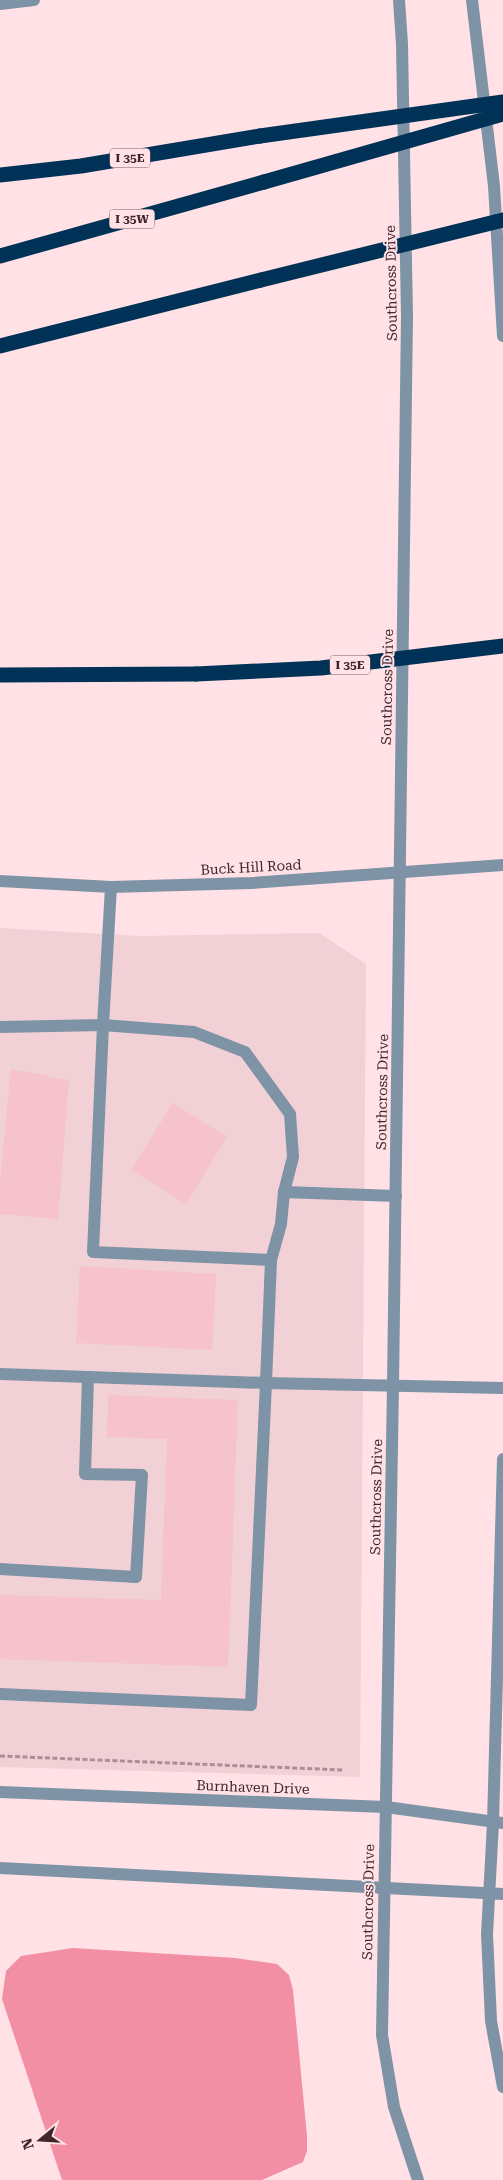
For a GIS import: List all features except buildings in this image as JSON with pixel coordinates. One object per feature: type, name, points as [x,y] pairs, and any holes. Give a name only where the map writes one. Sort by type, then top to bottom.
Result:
[{"type":"highway","name":"I 35E","points":[[0,175],[81,166],[260,136],[503,102]]},
{"type":"highway","name":"I 35W","points":[[0,256],[503,114]]},
{"type":"highway","points":[[0,346],[503,220]]},
{"type":"highway","name":"I 35E","points":[[0,675],[196,674],[321,668],[503,646]]},
{"type":"street","points":[[0,4],[34,0]]},
{"type":"street","name":"Southcross Drive","points":[[399,0],[402,44],[407,316],[393,1386],[386,1807],[382,1887],[382,2035],[394,2107],[418,2180]]},
{"type":"street","points":[[472,0],[494,186],[503,336]]},
{"type":"street","name":"Buck Hill Road","points":[[0,881],[110,887],[251,883],[503,864]]},
{"type":"street","points":[[110,887],[93,1252],[271,1260]]},
{"type":"street","points":[[0,1027],[103,1025],[194,1032],[244,1052],[290,1114],[293,1157],[284,1192],[281,1224],[271,1260],[251,1705],[0,1694]]},
{"type":"street","points":[[284,1192],[396,1196]]},
{"type":"street","points":[[0,1374],[266,1383],[503,1388]]},
{"type":"street","points":[[0,1569],[136,1577],[142,1475],[85,1474],[88,1377]]},
{"type":"street","points":[[503,1459],[498,1823],[488,1894],[487,1947],[491,2021],[503,2087]]},
{"type":"street","name":"Burnhaven Drive","points":[[0,1792],[386,1807],[498,1823]]},
{"type":"street","points":[[0,1868],[503,1894]]},
{"type":"path","points":[[0,1756],[343,1770]]},
{"type":"shaded area","points":[[0,928],[139,936],[319,933],[366,964],[360,1777],[0,1767]]},
{"type":"shaded area","points":[[73,1948],[235,1958],[277,1964],[289,1975],[293,1990],[307,2136],[307,2151],[303,2162],[262,2180],[62,2180],[2,1999],[6,1971],[21,1956]]}]
